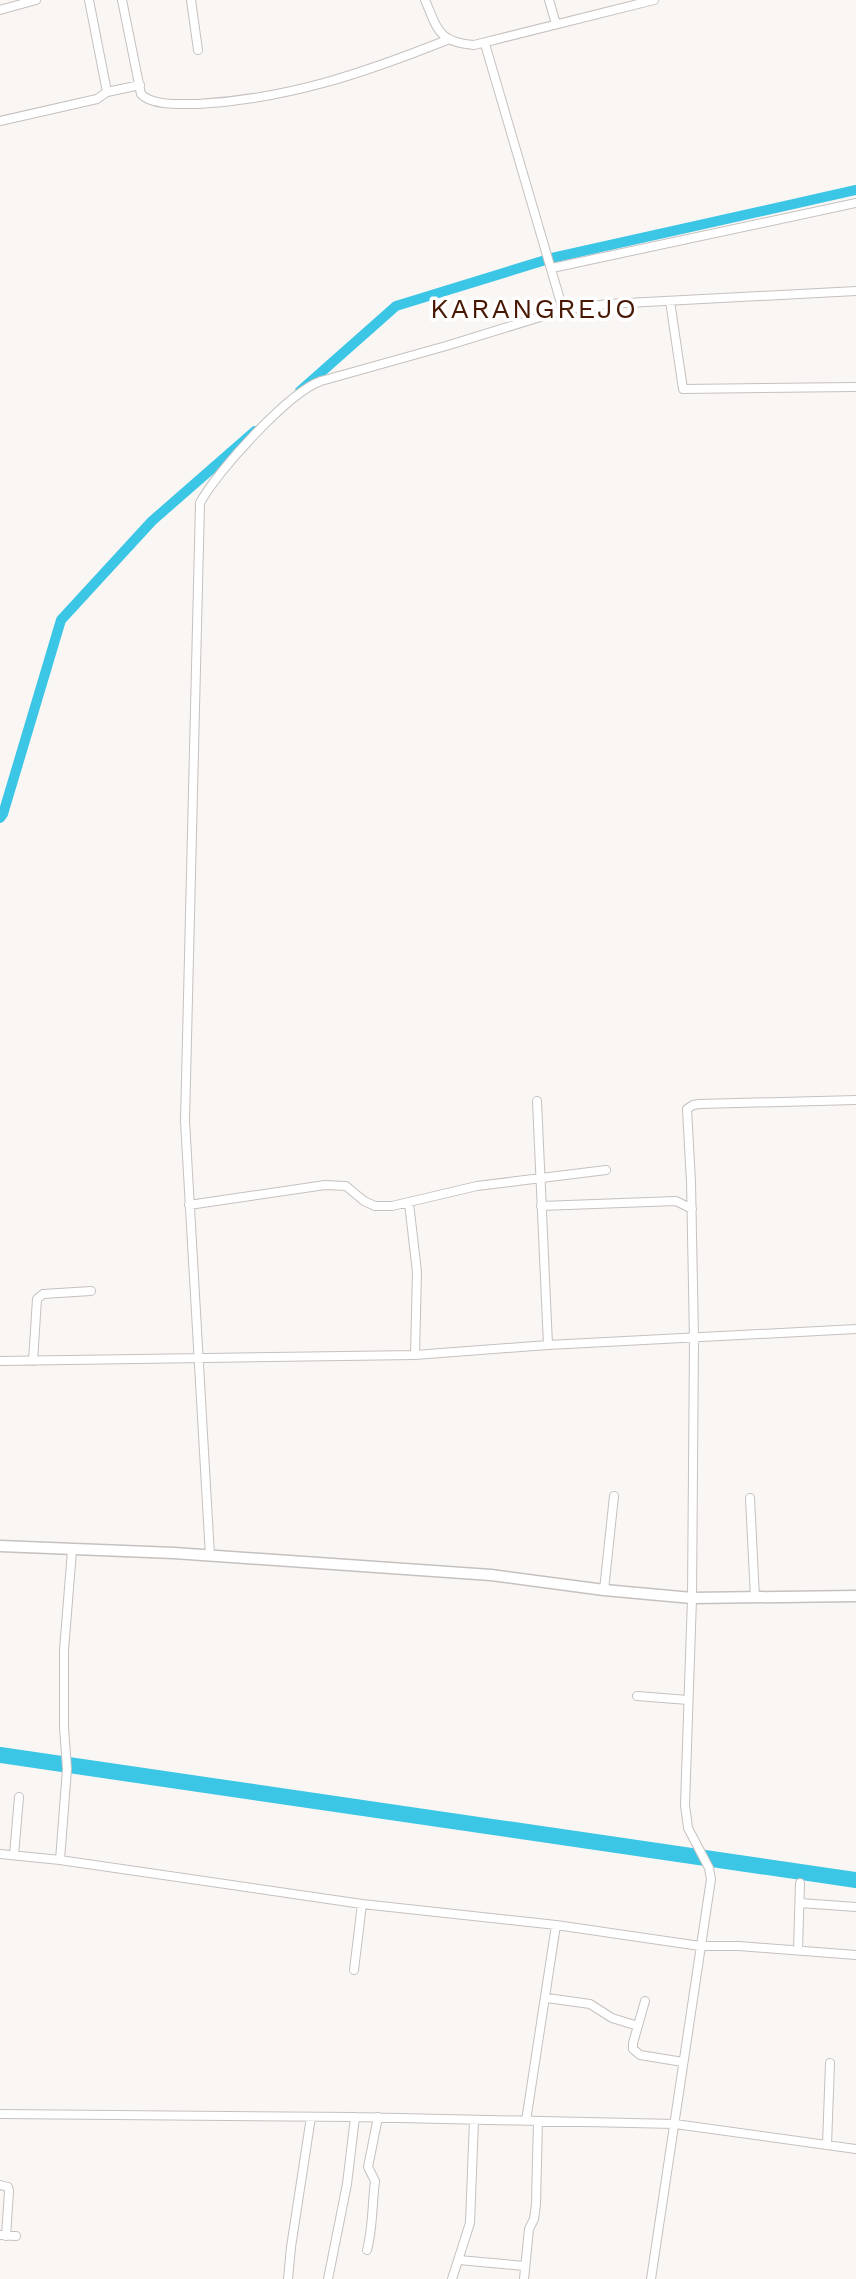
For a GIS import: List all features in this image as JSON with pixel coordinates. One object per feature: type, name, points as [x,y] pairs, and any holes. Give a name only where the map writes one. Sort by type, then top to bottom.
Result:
[{"type":"street","points":[[0,10],[36,0]]},
{"type":"street","points":[[89,0],[107,92]]},
{"type":"street","points":[[122,0],[141,94],[148,100],[179,105],[240,102],[299,91],[338,80],[447,40]]},
{"type":"street","points":[[191,0],[198,50]]},
{"type":"street","points":[[425,0],[438,29],[447,40],[465,45],[485,44],[654,0]]},
{"type":"street","points":[[549,0],[556,24]]},
{"type":"street","points":[[485,44],[563,310]]},
{"type":"street","points":[[0,121],[97,99],[107,92],[140,85]]},
{"type":"street","points":[[552,267],[856,203]]},
{"type":"street","points":[[210,1556],[185,1121],[200,503],[241,448],[314,383],[563,310],[670,300],[856,291]]},
{"type":"street","points":[[670,300],[683,389],[856,387]]},
{"type":"street","points":[[651,2279],[711,1879],[688,1828],[685,1805],[692,1598],[694,1339],[690,1147],[686,1118],[688,1107],[699,1104],[856,1100]]},
{"type":"street","points":[[537,1101],[548,1345]]},
{"type":"street","points":[[189,1205],[325,1185],[346,1186],[364,1201],[375,1206],[409,1203],[477,1186],[606,1170]]},
{"type":"street","points":[[541,1206],[676,1201],[692,1209]]},
{"type":"street","points":[[409,1203],[417,1272],[415,1355]]},
{"type":"street","points":[[33,1361],[37,1299],[43,1294],[91,1291]]},
{"type":"street","points":[[0,1361],[415,1355],[548,1345],[856,1329]]},
{"type":"street","points":[[604,1590],[614,1496]]},
{"type":"street","points":[[750,1498],[755,1598]]},
{"type":"street","points":[[0,1546],[210,1556],[491,1575],[692,1598],[856,1596]]},
{"type":"street","points":[[60,1860],[67,1769],[63,1705],[64,1650],[72,1551]]},
{"type":"street","points":[[636,1696],[688,1700]]},
{"type":"street","points":[[14,1855],[19,1797]]},
{"type":"street","points":[[0,1854],[60,1860],[362,1904],[701,1946],[856,1955]]},
{"type":"street","points":[[798,1950],[800,1883]]},
{"type":"street","points":[[800,1903],[856,1907]]},
{"type":"street","points":[[354,1970],[362,1904]]},
{"type":"street","points":[[526,2120],[547,1998],[556,1926]]},
{"type":"street","points":[[547,1998],[590,2004],[612,2018],[638,2026]]},
{"type":"street","points":[[645,2001],[633,2043],[636,2053],[683,2062]]},
{"type":"street","points":[[827,2145],[830,2063]]},
{"type":"street","points":[[0,2114],[312,2116],[675,2124],[856,2149]]},
{"type":"street","points":[[288,2279],[312,2116]]},
{"type":"street","points":[[328,2279],[347,2184],[355,2117]]},
{"type":"street","points":[[367,2250],[372,2232],[370,2216],[375,2181],[369,2171],[368,2157],[378,2117]]},
{"type":"street","points":[[452,2279],[467,2239],[472,2204],[474,2120]]},
{"type":"street","points":[[524,2279],[529,2228],[534,2219],[536,2204],[538,2121]]},
{"type":"street","points":[[0,2185],[8,2187],[9,2191],[3,2235],[16,2236]]},
{"type":"street","points":[[459,2260],[526,2266]]},
{"type":"waterway","points":[[300,391],[396,306],[552,258],[856,190]]},
{"type":"waterway","points":[[0,818],[61,620],[152,521],[255,431]]},
{"type":"waterway","points":[[0,1755],[856,1880]]},
{"type":"district","name":"KARANGREJO","points":[[534,308]]}]
